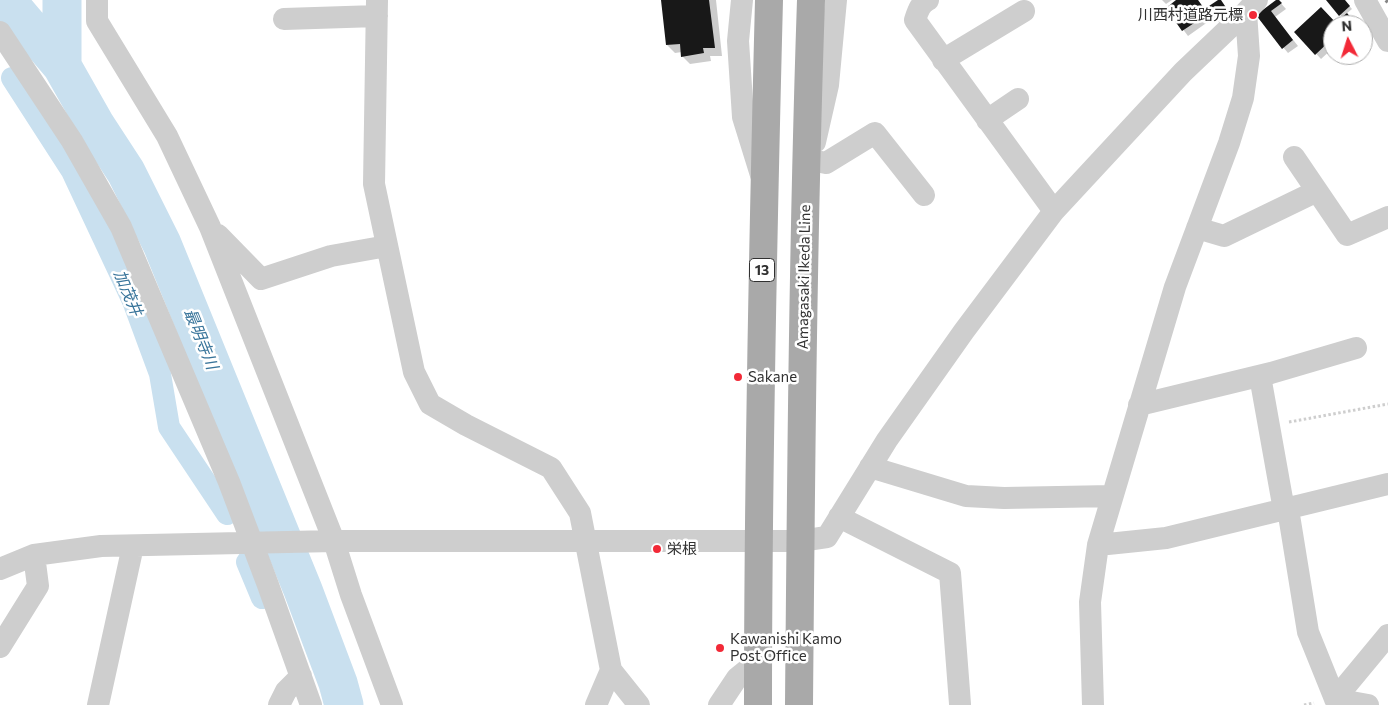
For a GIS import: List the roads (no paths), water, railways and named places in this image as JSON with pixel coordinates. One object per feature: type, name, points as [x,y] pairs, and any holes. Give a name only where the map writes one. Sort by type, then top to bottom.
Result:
[{"type":"main road","name":"13","points":[[758,705],[764,186],[769,0]]},
{"type":"main road","name":"Amagasaki Ikeda Line","points":[[799,705],[800,541],[810,0]]},
{"type":"street","points":[[97,0],[97,21],[167,136],[210,227],[328,542],[351,595],[392,705]]},
{"type":"street","points":[[742,0],[738,41],[743,117],[764,186]]},
{"type":"street","points":[[808,172],[828,85],[836,0]]},
{"type":"street","points":[[928,0],[919,9],[915,20],[1054,211]]},
{"type":"street","points":[[1365,0],[1388,41]]},
{"type":"street","points":[[0,569],[34,555],[85,548],[133,546],[328,542],[800,541],[827,537],[887,440],[964,331],[1054,211],[1183,72],[1252,6]]},
{"type":"street","points":[[1093,705],[1090,602],[1098,545],[1175,287],[1229,143],[1243,98],[1250,56],[1252,6]]},
{"type":"street","points":[[284,19],[377,8],[374,184],[414,372],[430,404],[466,425],[551,468],[580,513],[611,670],[639,705]]},
{"type":"street","points":[[943,60],[1024,11]]},
{"type":"street","points":[[0,32],[72,141],[121,228],[256,543],[311,705]]},
{"type":"street","points":[[987,120],[1018,99]]},
{"type":"street","points":[[808,172],[875,133],[924,195]]},
{"type":"street","points":[[1294,157],[1346,234],[1388,217]]},
{"type":"street","points":[[1197,228],[1224,236],[1317,191]]},
{"type":"street","points":[[210,227],[261,279],[331,256],[387,246]]},
{"type":"street","points":[[1139,406],[1260,376],[1356,348]]},
{"type":"street","points":[[1260,376],[1308,632],[1335,699]]},
{"type":"street","points":[[870,467],[966,496],[1004,498],[1112,496]]},
{"type":"street","points":[[1098,545],[1166,538],[1388,484]]},
{"type":"street","points":[[839,517],[950,573],[960,704]]},
{"type":"street","points":[[98,705],[133,546]]},
{"type":"street","points":[[0,647],[38,586],[34,555]]},
{"type":"street","points":[[1335,699],[1388,635]]},
{"type":"street","points":[[719,705],[737,678],[758,661]]},
{"type":"street","points":[[596,705],[611,670]]},
{"type":"street","points":[[279,705],[286,691],[301,676]]},
{"type":"street","points":[[1335,699],[1368,705]]},
{"type":"waterway","name":"最明寺川","points":[[6,0],[62,66],[96,126],[126,172],[162,244],[303,590],[338,683],[344,705]]},
{"type":"waterway","points":[[62,0],[62,66]]},
{"type":"waterway","name":"加茂井","points":[[12,78],[72,171],[133,301],[160,374],[169,427],[227,514]]},
{"type":"waterway","name":"加茂井","points":[[247,562],[262,598]]},
{"type":"place","name":"川西村道路元標","points":[[1253,15]]},
{"type":"place","name":"Sakane","points":[[738,377]]},
{"type":"place","name":"栄根","points":[[657,549]]},
{"type":"place","name":"Kawanishi Kamo Post Office","points":[[720,648]]}]
